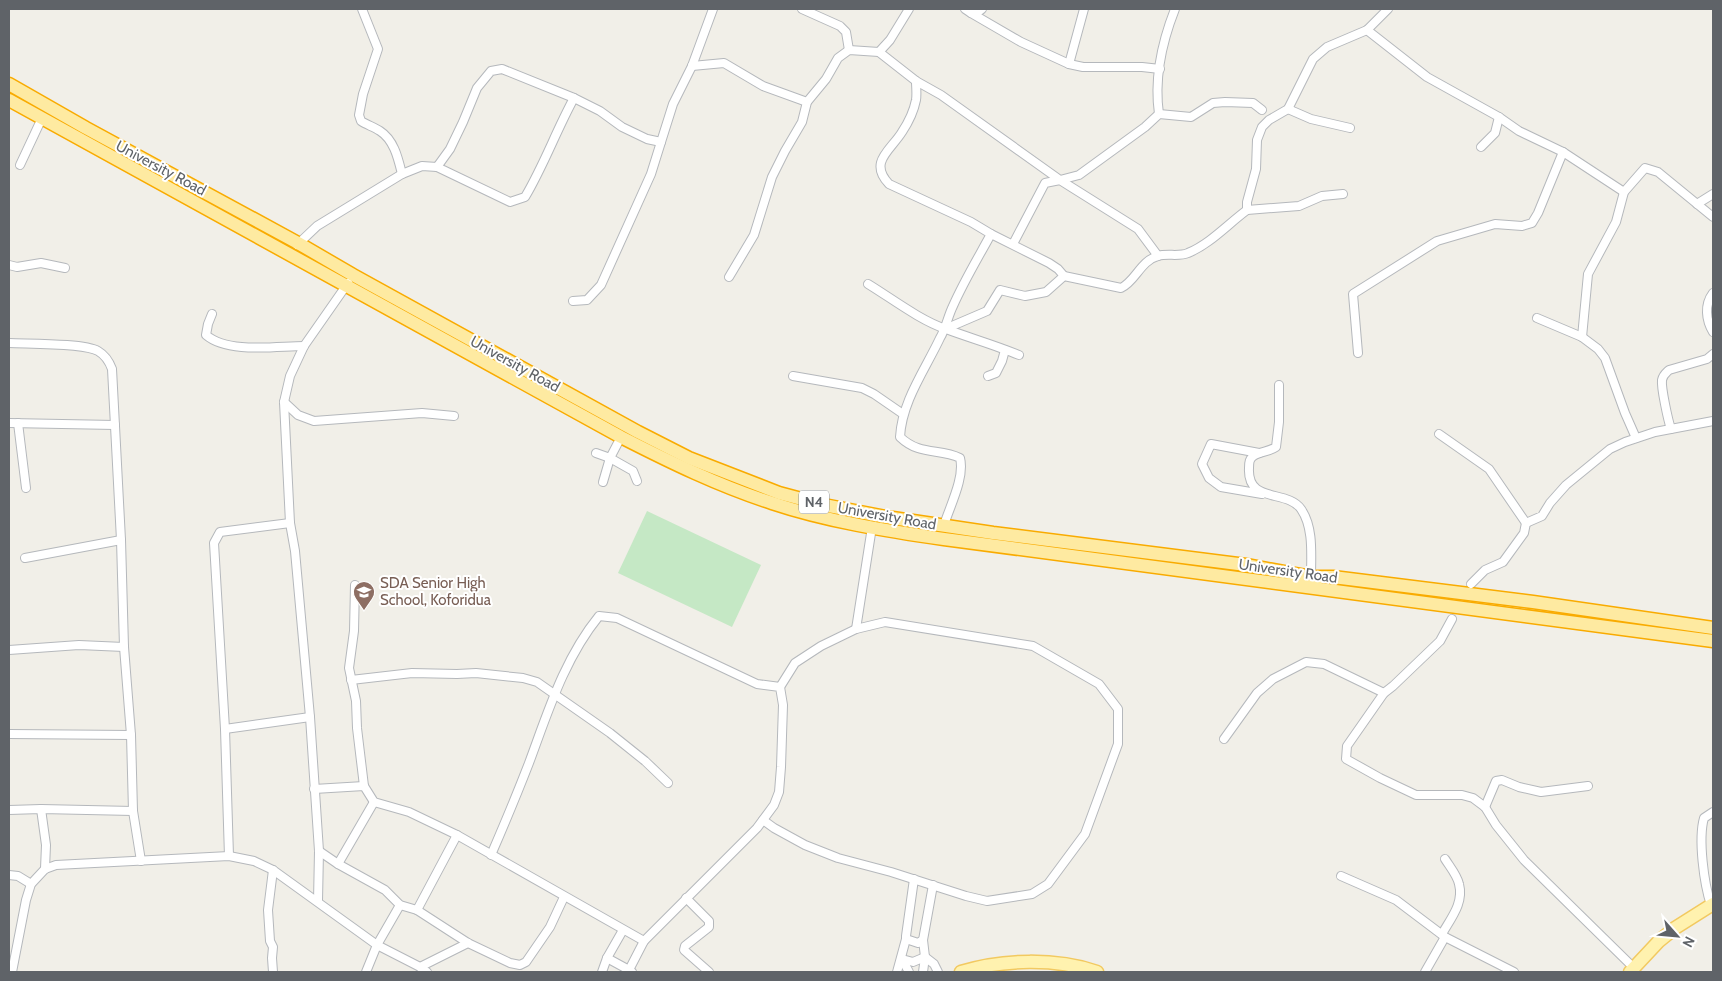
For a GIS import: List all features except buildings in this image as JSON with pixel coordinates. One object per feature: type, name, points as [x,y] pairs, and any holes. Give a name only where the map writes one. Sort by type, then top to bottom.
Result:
[{"type":"highway","name":"University Road","points":[[9,84],[298,243],[350,280],[621,437],[684,468],[772,503],[819,516],[896,532],[992,539],[1246,565],[1311,577],[1333,577],[1426,588],[1713,628]]},
{"type":"highway","name":"University Road","points":[[9,100],[287,254],[350,280],[689,458],[740,479],[788,495],[824,505],[886,517],[944,525],[992,539],[1713,641]]},
{"type":"main road","points":[[1632,970],[1675,928],[1712,904]]},
{"type":"main road","points":[[961,972],[1008,964],[1045,961],[1079,966],[1097,972]]},
{"type":"street","points":[[362,9],[378,49],[363,94],[359,115],[361,121],[380,131],[390,139],[398,155],[402,174]]},
{"type":"street","points":[[573,301],[587,300],[601,285],[648,182],[673,104],[692,66],[713,9]]},
{"type":"street","points":[[802,9],[840,26],[846,32],[849,50]]},
{"type":"street","points":[[879,52],[890,40],[909,9]]},
{"type":"street","points":[[968,11],[976,13],[982,9]]},
{"type":"street","points":[[1069,64],[1084,9]]},
{"type":"street","points":[[1159,114],[1158,88],[1163,43],[1175,9]]},
{"type":"street","points":[[1247,210],[1247,202],[1256,169],[1256,140],[1262,127],[1269,120],[1288,109],[1313,59],[1327,47],[1367,30],[1388,9]]},
{"type":"street","points":[[968,11],[1021,42],[1069,64],[1083,67],[1142,67],[1160,69]]},
{"type":"street","points":[[1367,30],[1427,77],[1519,130],[1563,152],[1624,192]]},
{"type":"street","points":[[729,277],[754,235],[772,177],[802,122],[807,102],[826,79],[838,58],[849,50],[879,52],[916,81],[941,95],[1060,180],[1138,230],[1158,256]]},
{"type":"street","points":[[692,66],[724,63],[763,86],[807,102]]},
{"type":"street","points":[[437,167],[464,122],[477,88],[491,71],[502,68],[574,98],[600,111],[622,127],[647,139],[661,142]]},
{"type":"street","points":[[916,81],[916,99],[911,114],[902,133],[883,157],[880,168],[882,178],[888,184],[971,222],[1013,244],[1058,269],[1064,276],[1121,288],[1129,284],[1139,269],[1158,256],[1186,254],[1203,244],[1247,210],[1299,206],[1322,196],[1343,194]]},
{"type":"street","points":[[287,254],[317,226],[402,174],[422,166],[437,167],[510,202],[525,197],[538,175],[574,98]]},
{"type":"street","points":[[1013,244],[1045,183],[1079,175],[1159,114],[1191,117],[1214,103],[1225,102],[1253,103],[1262,110]]},
{"type":"street","points":[[1288,109],[1311,119],[1350,128]]},
{"type":"street","points":[[1482,147],[1495,133],[1499,117]]},
{"type":"street","points":[[20,165],[42,118]]},
{"type":"street","points":[[1358,353],[1354,294],[1438,241],[1495,224],[1522,226],[1532,223],[1563,152]]},
{"type":"street","points":[[1582,337],[1588,274],[1616,222],[1624,192],[1645,168],[1658,172],[1713,216]]},
{"type":"street","points":[[1697,204],[1713,194]]},
{"type":"street","points":[[944,525],[959,479],[962,466],[960,458],[953,455],[925,451],[908,445],[900,437],[903,414],[945,329],[952,308],[991,234]]},
{"type":"street","points":[[9,265],[17,267],[42,264],[65,268]]},
{"type":"street","points":[[945,329],[987,311],[1000,290],[1024,296],[1046,292],[1064,276]]},
{"type":"street","points":[[318,901],[319,850],[310,717],[290,523],[284,402],[290,376],[304,346],[350,280]]},
{"type":"street","points":[[868,284],[945,329],[1019,355]]},
{"type":"street","points":[[1713,294],[1708,302],[1707,312],[1713,332]]},
{"type":"street","points":[[212,314],[206,335],[214,342],[238,347],[304,346]]},
{"type":"street","points":[[1537,318],[1582,337],[1598,349],[1605,358],[1636,438]]},
{"type":"street","points":[[9,343],[76,346],[96,349],[109,360],[112,369],[121,540],[124,647],[131,735],[133,811],[142,861]]},
{"type":"street","points":[[988,376],[996,373],[1005,350]]},
{"type":"street","points":[[1671,429],[1662,380],[1664,374],[1669,370],[1707,359],[1713,354]]},
{"type":"street","points":[[793,376],[862,388],[903,414]]},
{"type":"street","points":[[1266,494],[1254,487],[1250,481],[1249,461],[1254,455],[1270,451],[1276,447],[1279,422],[1279,385]]},
{"type":"street","points":[[284,402],[298,416],[314,421],[422,413],[454,416]]},
{"type":"street","points":[[1526,523],[1542,516],[1550,503],[1566,485],[1610,450],[1655,432],[1713,420]]},
{"type":"street","points":[[9,423],[115,424]]},
{"type":"street","points":[[18,423],[26,488]]},
{"type":"street","points":[[1439,434],[1489,469],[1526,523],[1524,533],[1503,562],[1485,570],[1471,584]]},
{"type":"street","points":[[603,482],[610,458],[621,437]]},
{"type":"street","points":[[1259,454],[1211,444],[1202,464],[1209,478],[1221,487],[1266,494],[1295,502],[1302,510],[1310,527],[1311,577]]},
{"type":"street","points":[[596,453],[610,458],[633,471],[637,481]]},
{"type":"street","points":[[229,856],[225,729],[214,542],[220,532],[290,523]]},
{"type":"street","points":[[856,629],[872,527]]},
{"type":"street","points":[[25,558],[121,540]]},
{"type":"street","points":[[355,585],[354,631],[349,668],[350,680],[356,701],[357,728],[364,786],[374,802],[410,812],[457,836],[644,941]]},
{"type":"street","points":[[490,855],[514,803],[554,695],[574,652],[600,616],[618,618],[757,684],[780,687]]},
{"type":"street","points":[[1452,620],[1440,641],[1384,693],[1347,746],[1346,759],[1416,795],[1462,795],[1473,798],[1485,807],[1496,825],[1524,860],[1632,970]]},
{"type":"street","points":[[607,958],[630,971],[644,941],[730,856],[763,820],[774,805],[779,792],[783,705],[780,687],[795,664],[822,646],[856,629],[885,622],[1033,646],[1099,684],[1118,709],[1118,744],[1085,834],[1048,884],[1032,894],[987,901],[838,858],[805,845],[763,820]]},
{"type":"street","points":[[9,650],[79,645],[124,647]]},
{"type":"street","points":[[1224,739],[1257,693],[1273,679],[1306,662],[1324,664],[1384,693]]},
{"type":"street","points":[[350,680],[412,673],[476,673],[523,678],[537,682],[610,733],[646,761],[668,783]]},
{"type":"street","points":[[225,729],[310,717]]},
{"type":"street","points":[[9,734],[131,735]]},
{"type":"street","points":[[1485,807],[1496,781],[1502,780],[1519,788],[1541,792],[1588,786]]},
{"type":"street","points":[[314,789],[364,786]]},
{"type":"street","points":[[338,864],[374,802]]},
{"type":"street","points":[[9,810],[41,808],[133,811]]},
{"type":"street","points":[[41,808],[46,845],[45,868]]},
{"type":"street","points":[[1712,904],[1706,892],[1702,848],[1704,818],[1713,812]]},
{"type":"street","points":[[416,910],[457,836]]},
{"type":"street","points":[[319,850],[338,864],[385,890],[400,905],[416,910],[468,943],[510,963],[520,965],[526,962],[550,927],[564,897]]},
{"type":"street","points":[[12,972],[26,900],[31,884],[45,868],[56,865],[229,856],[254,861],[273,870],[377,945],[424,970],[468,943]]},
{"type":"street","points":[[1424,972],[1460,899],[1459,883],[1445,860]]},
{"type":"street","points":[[273,870],[268,910],[274,972]]},
{"type":"street","points":[[9,875],[18,876],[31,884]]},
{"type":"street","points":[[1341,876],[1396,900],[1443,936],[1514,972]]},
{"type":"street","points":[[897,972],[906,940],[914,879]]},
{"type":"street","points":[[923,972],[925,956],[923,940],[933,886]]},
{"type":"street","points":[[686,898],[709,921],[709,927],[685,946],[684,950],[709,972]]},
{"type":"street","points":[[366,972],[377,945],[400,905]]},
{"type":"street","points":[[602,972],[607,958],[623,930]]},
{"type":"street","points":[[906,940],[918,943],[923,940]]},
{"type":"street","points":[[902,958],[913,962],[925,956]]},
{"type":"street","points":[[925,956],[934,964],[938,972]]},
{"type":"street","points":[[902,958],[909,972]]},
{"type":"green space","points":[[647,511],[761,565],[732,627],[618,573]]},
{"type":"place","name":"SDA Senior High School, Koforidua","points":[[364,611]]}]
